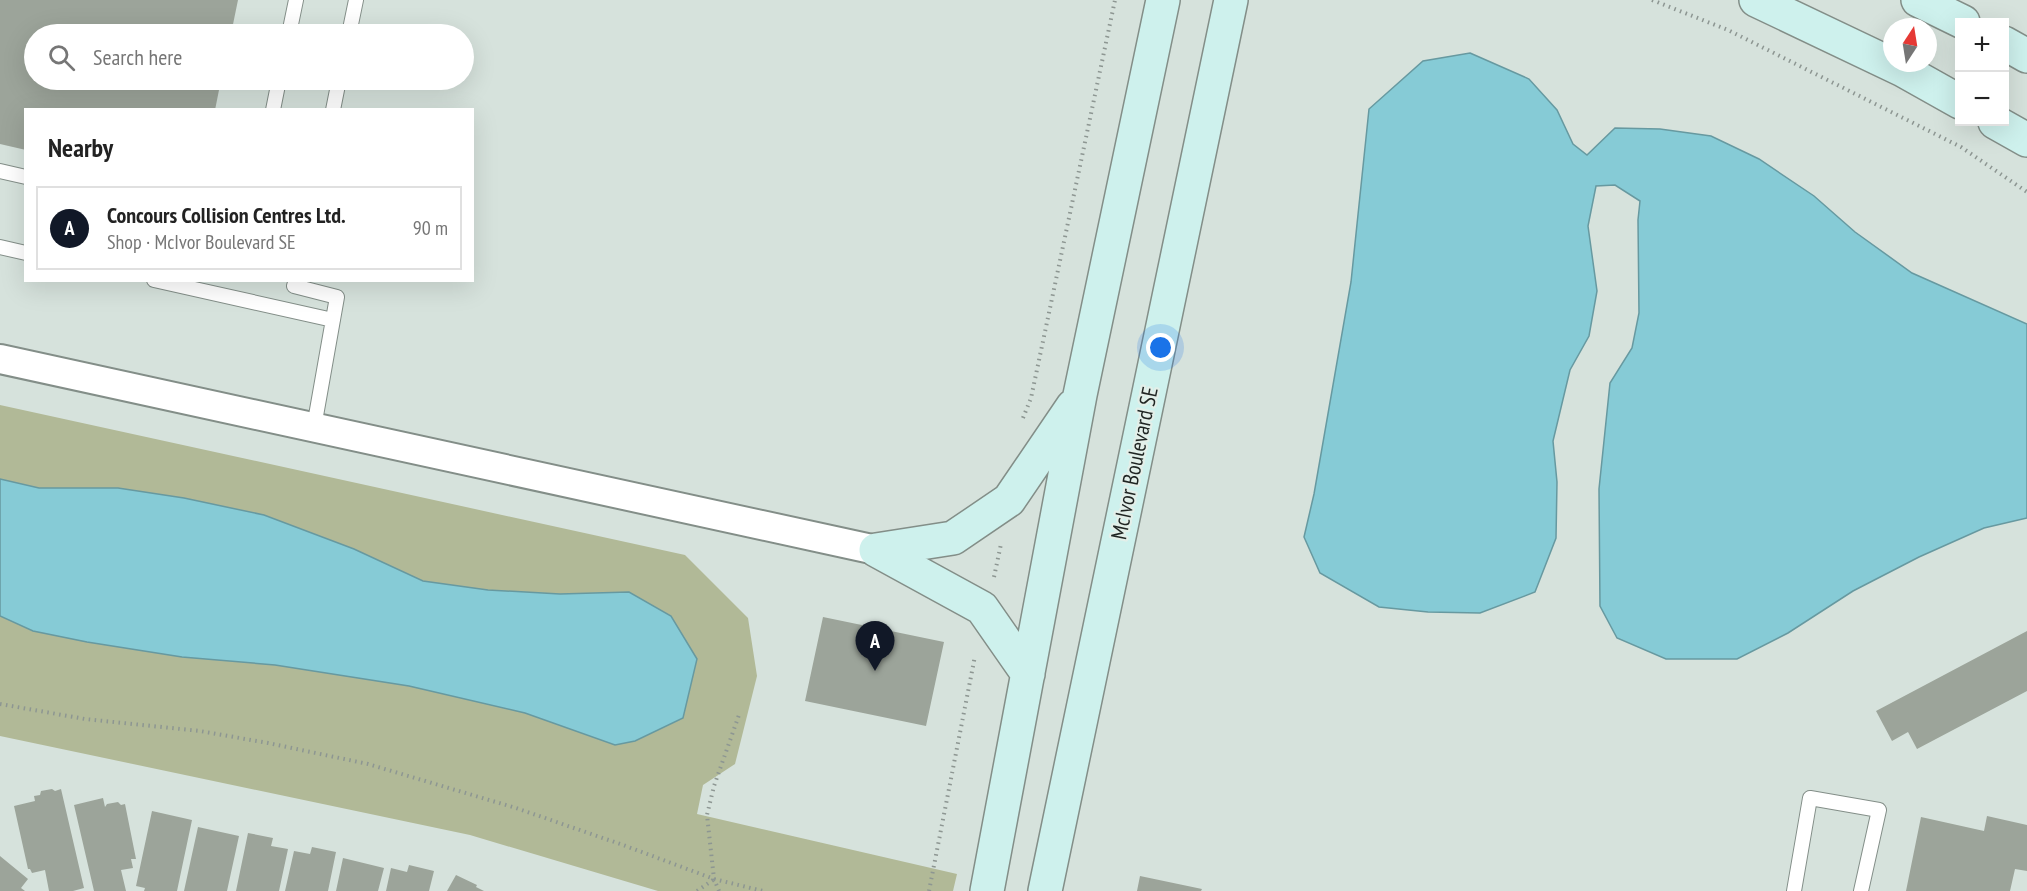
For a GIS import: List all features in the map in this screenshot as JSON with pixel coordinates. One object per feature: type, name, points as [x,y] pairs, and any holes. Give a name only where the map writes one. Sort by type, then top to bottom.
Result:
[{"type":"main road","points":[[987,891],[1080,395],[1163,0]]},
{"type":"main road","name":"McIvor Boulevard SE","points":[[1045,891],[1232,0]]},
{"type":"main road","points":[[1221,52],[1252,0]]},
{"type":"main road","points":[[1756,0],[1903,70],[1955,100]]},
{"type":"main road","points":[[1918,0],[1955,18]]},
{"type":"main road","points":[[2009,46],[2027,56]]},
{"type":"main road","points":[[2002,126],[2027,140]]},
{"type":"main road","points":[[876,550],[953,538],[1009,500],[1080,395]]},
{"type":"main road","points":[[876,550],[982,608],[1028,674]]},
{"type":"street","points":[[0,358],[876,550]]},
{"type":"lane","points":[[291,24],[296,0]]},
{"type":"lane","points":[[351,24],[356,0]]},
{"type":"lane","points":[[273,108],[277,90]]},
{"type":"lane","points":[[333,108],[337,90]]},
{"type":"lane","points":[[0,171],[24,177]]},
{"type":"lane","points":[[0,247],[24,253]]},
{"type":"lane","points":[[163,282],[333,320]]},
{"type":"lane","points":[[295,282],[294,286],[337,297],[314,427]]},
{"type":"lane","points":[[1794,891],[1810,798],[1879,810],[1861,891]]},
{"type":"path","points":[[1023,420],[1031,398],[1115,0]]},
{"type":"path","points":[[1652,0],[1728,30],[1961,147],[2027,192]]},
{"type":"path","points":[[993,579],[1003,538]]},
{"type":"path","points":[[929,891],[975,655]]},
{"type":"path","points":[[0,704],[85,719],[200,731],[368,765],[516,808],[714,879],[763,891]]},
{"type":"path","points":[[719,891],[714,879],[707,815],[714,786],[740,712]]},
{"type":"path","points":[[697,891],[714,879]]},
{"type":"green space","points":[[0,405],[685,555],[748,618],[757,676],[735,764],[703,785],[697,814],[957,874],[953,891],[658,891],[470,835],[0,736]]},
{"type":"water","points":[[1470,53],[1529,79],[1557,110],[1573,144],[1587,155],[1615,128],[1660,129],[1711,136],[1759,159],[1814,196],[1855,232],[1912,273],[2027,324],[2027,518],[1984,528],[1919,557],[1853,591],[1788,633],[1737,659],[1666,659],[1617,638],[1600,606],[1599,489],[1610,383],[1632,348],[1639,313],[1638,220],[1640,201],[1615,185],[1596,186],[1588,226],[1597,291],[1589,336],[1570,370],[1553,441],[1557,482],[1556,538],[1535,592],[1480,613],[1428,612],[1379,607],[1320,573],[1304,537],[1314,494],[1351,282],[1369,109],[1423,61]]},
{"type":"water","points":[[0,479],[39,488],[118,488],[184,498],[264,515],[354,549],[423,581],[488,590],[560,594],[629,592],[671,616],[697,659],[683,718],[635,741],[615,745],[525,713],[409,686],[275,665],[182,657],[33,631],[0,616]]},
{"type":"building","points":[[0,0],[238,0],[233,24],[24,24],[24,90],[219,90],[215,108],[24,108],[24,150],[0,144]]},
{"type":"building","points":[[823,617],[944,642],[926,726],[805,701]]},
{"type":"building","points":[[2027,631],[2027,691],[1917,749],[1908,732],[1892,741],[1876,711]]},
{"type":"building","points":[[52,789],[55,791],[61,789],[84,888],[73,891],[49,891],[45,870],[32,873],[28,869],[14,806],[35,801],[34,796],[40,795],[41,791]]},
{"type":"building","points":[[103,798],[105,807],[107,804],[118,802],[121,805],[125,804],[136,859],[131,859],[133,868],[121,870],[126,891],[94,891],[74,805]]},
{"type":"building","points":[[152,811],[192,820],[177,891],[144,891],[145,888],[136,886]]},
{"type":"building","points":[[1987,816],[2027,825],[2027,871],[2015,869],[2010,891],[1906,891],[1921,817],[1984,831]]},
{"type":"building","points":[[198,827],[239,836],[227,891],[184,891]]},
{"type":"building","points":[[248,833],[273,838],[271,846],[288,849],[279,891],[236,891]]},
{"type":"building","points":[[312,847],[336,852],[328,891],[285,891],[294,851],[310,854]]},
{"type":"building","points":[[0,856],[28,879],[21,888],[25,891],[0,891]]},
{"type":"building","points":[[343,858],[384,868],[378,891],[336,891]]},
{"type":"building","points":[[409,865],[434,871],[429,891],[386,891],[391,868],[407,872]]},
{"type":"building","points":[[456,875],[477,885],[476,887],[484,891],[447,891]]},
{"type":"building","points":[[1140,876],[1202,889],[1201,891],[1137,891]]},
{"type":"place","name":"Concours Collision Centres Ltd.","points":[[875,671]]}]
